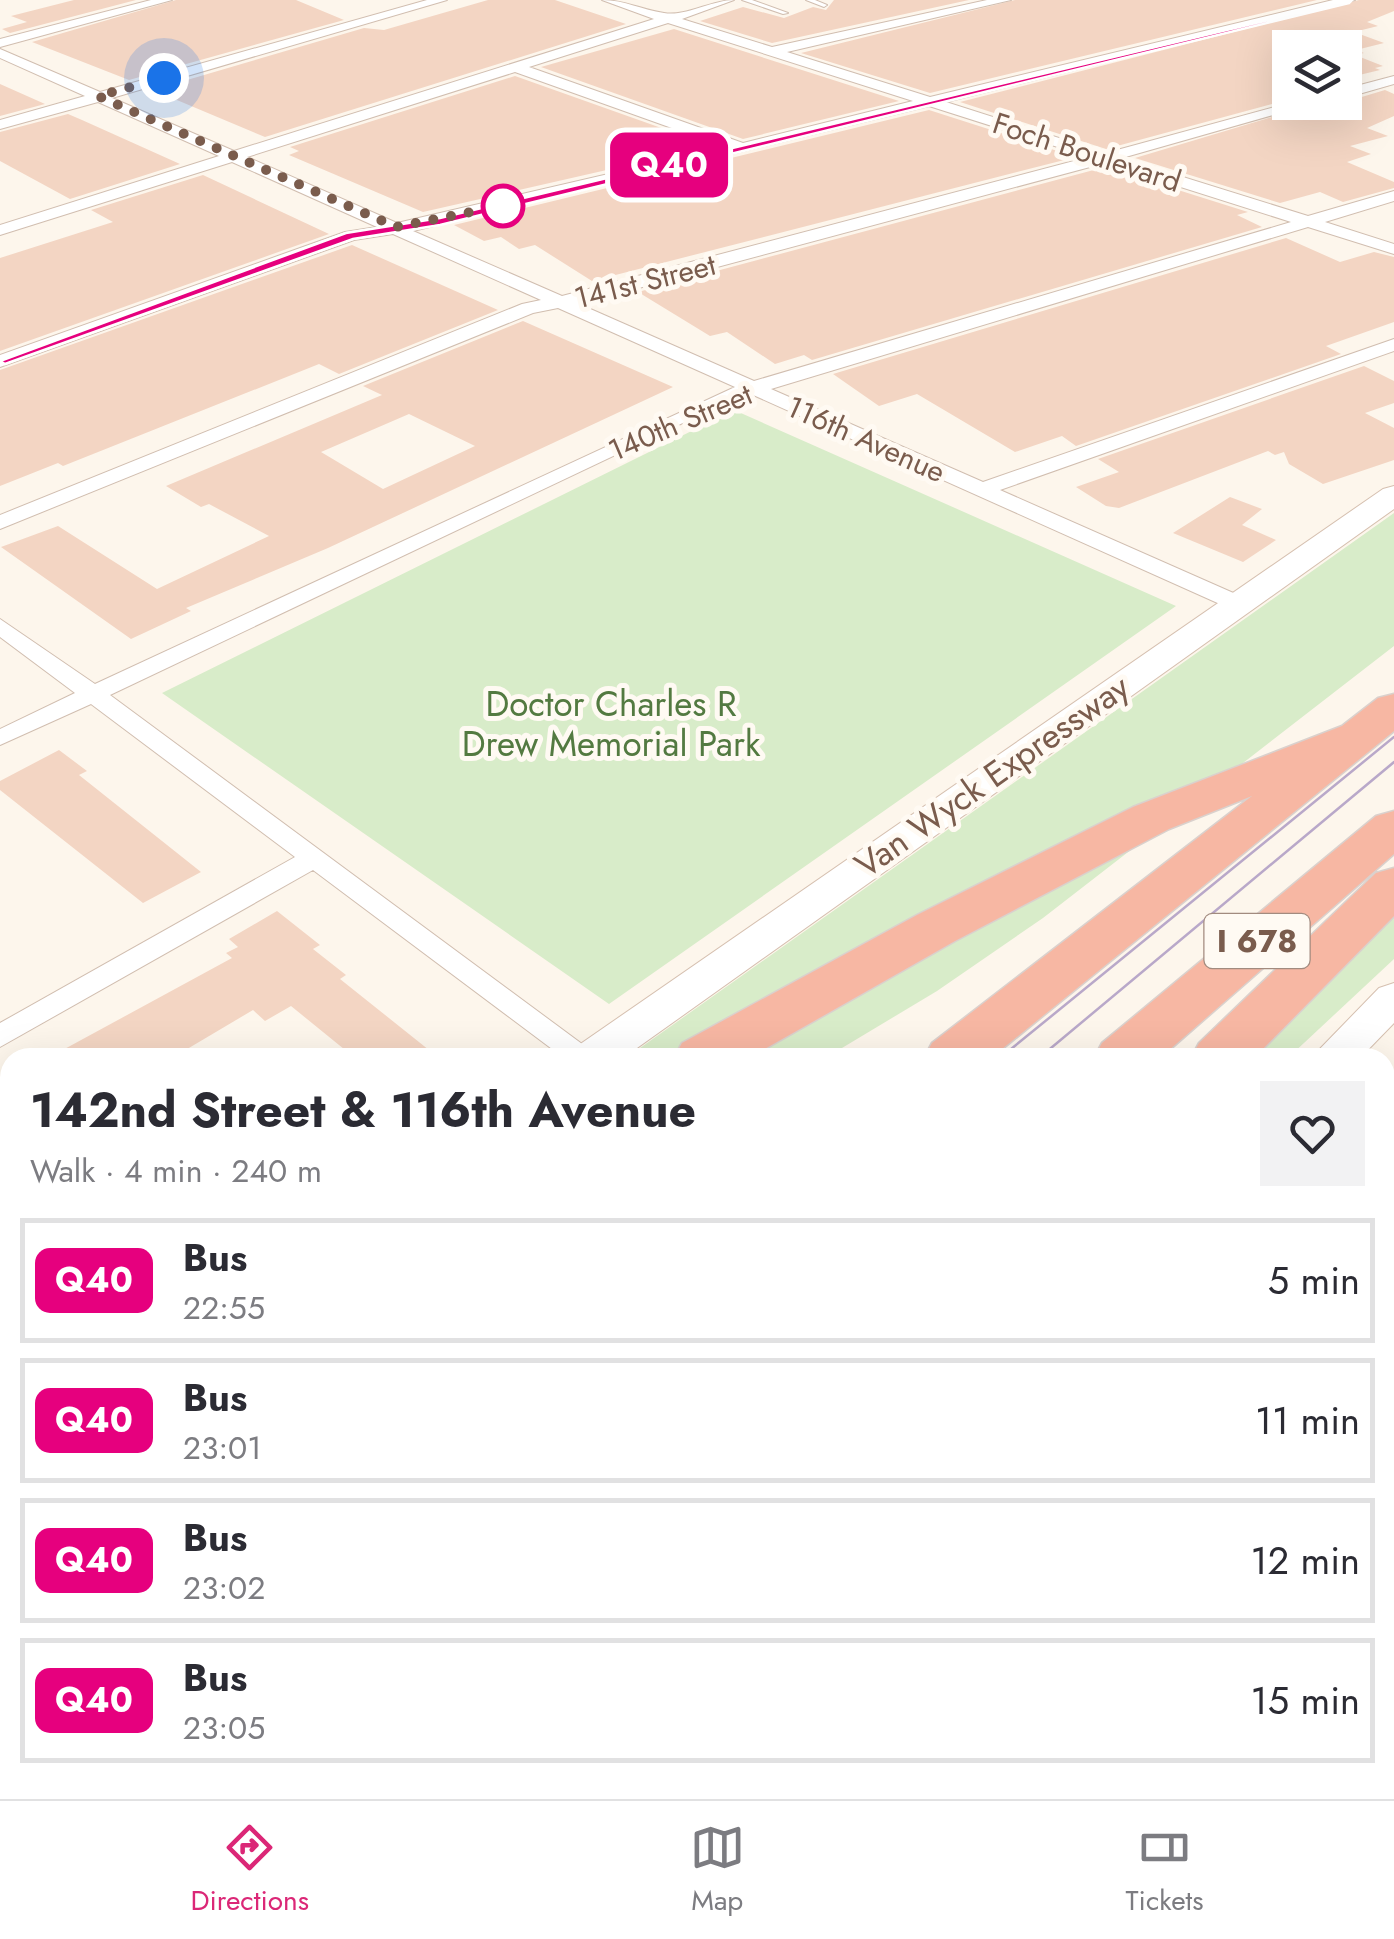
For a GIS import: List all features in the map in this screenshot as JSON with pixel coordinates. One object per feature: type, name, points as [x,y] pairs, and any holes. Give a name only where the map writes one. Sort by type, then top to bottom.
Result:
[{"type":"highway","points":[[720,1048],[936,928],[1151,818],[1376,722]]},
{"type":"highway","name":"I 678","points":[[965,1048],[1376,722]]},
{"type":"highway","name":"I 678","points":[[1134,1048],[1394,828]]},
{"type":"highway","points":[[1229,1048],[1394,885]]},
{"type":"main road","name":"Van Wyck Expressway","points":[[602,1048],[1394,495]]},
{"type":"main road","points":[[1342,1048],[1394,998]]},
{"type":"street","points":[[0,43],[166,0]]},
{"type":"street","points":[[0,125],[440,0]]},
{"type":"street","name":"Foch Boulevard","points":[[608,0],[1394,249]]},
{"type":"street","points":[[0,230],[728,0]]},
{"type":"street","points":[[772,51],[1006,0]]},
{"type":"street","points":[[0,361],[350,236],[440,221],[1349,0]]},
{"type":"street","name":"116th Avenue","points":[[0,53],[1239,604]]},
{"type":"street","points":[[516,67],[742,147]]},
{"type":"street","points":[[1362,89],[1394,80]]},
{"type":"street","name":"141st Street","points":[[0,523],[528,308],[1272,113]]},
{"type":"street","name":"140th Street","points":[[0,738],[722,397],[1394,196]]},
{"type":"street","points":[[981,490],[1394,345]]},
{"type":"street","points":[[0,626],[574,1048]]},
{"type":"street","points":[[0,1036],[315,857]]},
{"type":"lane","points":[[745,0],[785,14]]},
{"type":"lane","points":[[809,0],[824,5]]},
{"type":"green space","name":"Doctor Charles R Drew Memorial Park","points":[[734,410],[1176,606],[609,1004],[162,693]]},
{"type":"green space","points":[[1394,513],[1394,646],[1043,918],[937,991],[842,1048],[640,1048]]},
{"type":"green space","points":[[1394,870],[1394,959],[1299,1048],[1213,1048]]},
{"type":"building","points":[[74,0],[136,0],[10,33],[2,29],[27,22],[11,16]]},
{"type":"building","points":[[176,0],[296,0],[344,20],[129,80],[32,42]]},
{"type":"building","points":[[488,0],[555,0],[626,24],[265,137],[153,90],[364,28],[384,30]]},
{"type":"building","points":[[834,0],[969,0],[772,43],[700,21],[743,7],[784,18],[813,7],[826,10]]},
{"type":"building","points":[[1015,0],[1317,0],[930,93],[801,53]]},
{"type":"building","points":[[1359,0],[1394,0],[1394,11],[1367,22],[1378,26],[1362,30],[1272,30],[1272,104],[1106,149],[960,102]]},
{"type":"building","points":[[674,29],[899,101],[743,139],[541,67]]},
{"type":"building","points":[[1362,35],[1384,43],[1362,48]]},
{"type":"building","points":[[1362,58],[1383,66],[1375,68],[1380,70],[1362,74]]},
{"type":"building","points":[[515,76],[712,146],[423,212],[289,155],[299,151],[290,147]]},
{"type":"building","points":[[0,84],[45,104],[0,116]]},
{"type":"building","points":[[1385,90],[1394,94],[1394,116],[1367,128],[1388,136],[1350,146],[1371,154],[1347,162],[1394,182],[1394,188],[1343,202],[1320,192],[1280,203],[1135,158],[1272,117],[1272,120],[1362,120],[1362,97]]},
{"type":"building","points":[[929,110],[1076,157],[592,281],[535,245],[519,249],[501,237],[484,241],[454,225]]},
{"type":"building","points":[[68,114],[180,164],[70,199],[0,161],[0,132]]},
{"type":"building","points":[[1105,167],[1248,212],[1237,215],[1262,227],[812,360],[804,355],[775,364],[727,332],[710,336],[638,292]]},
{"type":"building","points":[[203,175],[329,234],[0,351],[0,258],[113,222],[91,210]]},
{"type":"building","points":[[1286,238],[1340,262],[1374,252],[1394,257],[1394,322],[1326,346],[1341,354],[1076,446],[1062,436],[1015,452],[917,394],[879,406],[833,374]]},
{"type":"building","points":[[352,245],[498,310],[339,374],[319,364],[63,466],[58,463],[0,486],[0,370]]},
{"type":"building","points":[[523,321],[673,387],[328,548],[186,608],[191,611],[131,639],[1,547],[58,526],[157,589],[269,536],[209,504],[201,507],[166,486],[382,395],[363,386]],"holes":[[[409,414],[475,446],[383,489],[321,452]]]},
{"type":"building","points":[[1364,366],[1394,381],[1394,403],[1365,413],[1394,428],[1394,460],[1323,484],[1289,464],[1284,452],[1275,455],[1268,451],[1119,508],[1106,506],[1076,487],[1119,472],[1098,459]]},
{"type":"building","points":[[1230,497],[1262,509],[1242,525],[1276,540],[1243,562],[1173,533]]},
{"type":"building","points":[[59,750],[87,771],[79,775],[201,872],[143,903],[0,790],[0,781]]},
{"type":"building","points":[[277,911],[320,945],[313,949],[346,975],[340,979],[426,1048],[343,1048],[291,1006],[265,1021],[253,1010],[189,1048],[66,1048],[232,958],[226,953],[238,947],[229,939]]},
{"type":"tram line","points":[[1012,1048],[1394,737]]},
{"type":"tram line","points":[[1051,1048],[1394,762]]},
{"type":"bus line","name":"Q40","points":[[0,361],[350,236],[440,221],[1349,0]]},
{"type":"route","points":[[164,78],[98,96],[396,227],[516,203],[503,206]]}]
